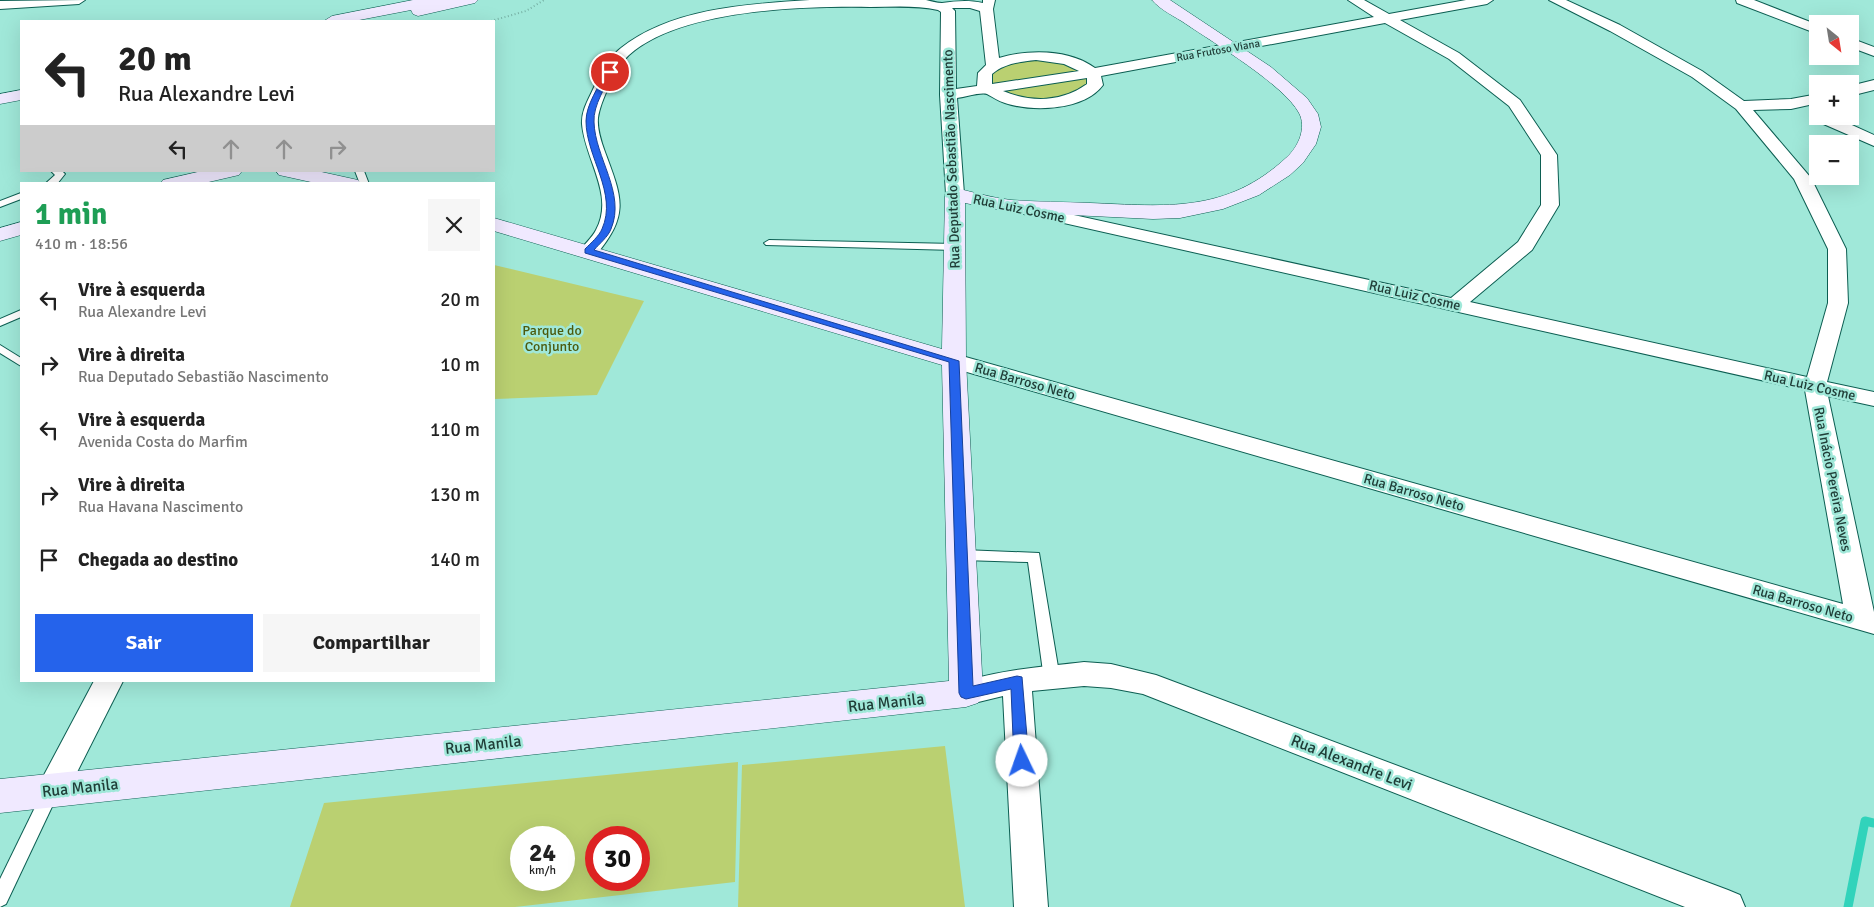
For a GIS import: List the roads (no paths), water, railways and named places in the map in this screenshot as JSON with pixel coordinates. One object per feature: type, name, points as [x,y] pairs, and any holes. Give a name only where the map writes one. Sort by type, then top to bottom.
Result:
[{"type":"street","points":[[0,5],[79,0]]},
{"type":"street","points":[[337,20],[436,0]]},
{"type":"street","points":[[373,20],[470,0]]},
{"type":"street","points":[[1009,206],[1162,213],[1198,208],[1229,200],[1273,178],[1289,166],[1307,146],[1311,129],[1309,114],[1298,99],[1280,81],[1160,0]]},
{"type":"street","points":[[1354,0],[1454,56],[1515,103],[1548,155],[1550,205],[1525,246],[1456,304]]},
{"type":"street","name":"Rua Frutoso Viana","points":[[948,96],[1093,73],[1487,0]]},
{"type":"street","name":"Rua Inácio Pereira Neves","points":[[1555,0],[1615,28],[1696,74],[1740,106],[1802,178],[1837,249],[1838,303],[1816,386],[1867,621]]},
{"type":"street","points":[[1742,0],[1809,26]]},
{"type":"street","points":[[588,251],[606,230],[612,206],[592,137],[590,120],[595,102],[610,72],[625,51],[644,37],[689,18],[732,7],[829,1],[949,6],[969,3],[987,4],[993,65]]},
{"type":"street","name":"Rua Deputado Sebastião Nascimento","points":[[949,6],[948,96],[955,194],[954,361],[963,555],[966,693]]},
{"type":"street","points":[[1859,46],[1874,52]]},
{"type":"street","points":[[1036,56],[1061,58],[1082,65],[1093,73],[1095,85],[1086,95],[1066,101],[1027,102],[1010,99],[990,90],[983,82],[985,73],[993,65],[1012,58],[1036,56]]},
{"type":"street","points":[[1859,89],[1874,85]]},
{"type":"street","points":[[0,90],[20,86]]},
{"type":"street","points":[[0,99],[20,95]]},
{"type":"street","points":[[1740,106],[1791,104],[1809,100]]},
{"type":"street","points":[[1791,104],[1809,112]]},
{"type":"street","points":[[1837,125],[1874,142]]},
{"type":"street","points":[[180,182],[227,172]]},
{"type":"street","points":[[291,172],[341,182]]},
{"type":"street","name":"Rua Luiz Cosme","points":[[955,194],[1456,304],[1874,399]]},
{"type":"street","points":[[495,224],[954,361]]},
{"type":"street","points":[[0,235],[20,228]]},
{"type":"street","name":"Rua Barroso Neto","points":[[954,361],[1867,621]]},
{"type":"street","name":"Rua Alexandre Levi","points":[[966,693],[1017,682],[1084,674],[1111,676],[1146,683],[1728,907]]},
{"type":"street","points":[[52,790],[108,682]]},
{"type":"street","points":[[1017,682],[1031,907]]},
{"type":"street","name":"Rua Manila","points":[[0,796],[966,693]]},
{"type":"lane","points":[[54,182],[60,174],[57,172]]},
{"type":"lane","points":[[0,204],[20,196]]},
{"type":"lane","points":[[769,243],[955,247]]},
{"type":"lane","points":[[0,323],[20,313]]},
{"type":"lane","points":[[0,348],[20,362]]},
{"type":"lane","points":[[963,555],[1034,557],[1052,679]]},
{"type":"lane","points":[[0,898],[52,790]]},
{"type":"waterway","points":[[1848,907],[1865,821],[1874,823]]},
{"type":"park label","name":"Parque do Conjunto","points":[[552,338]]}]
